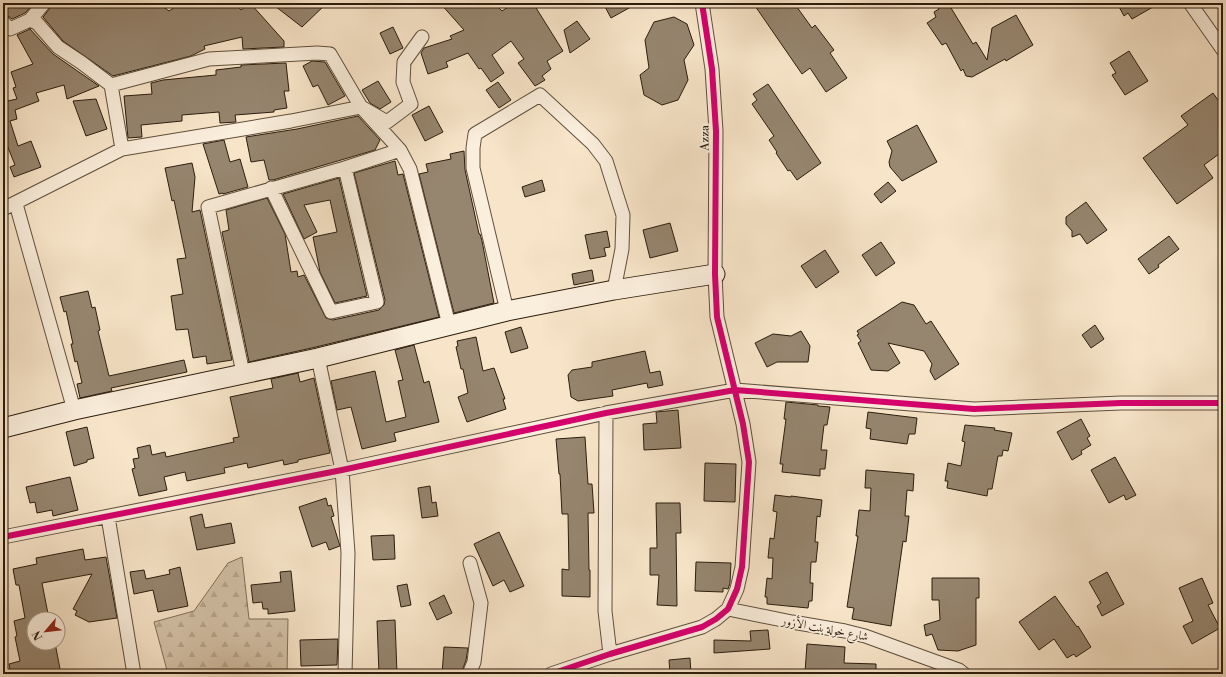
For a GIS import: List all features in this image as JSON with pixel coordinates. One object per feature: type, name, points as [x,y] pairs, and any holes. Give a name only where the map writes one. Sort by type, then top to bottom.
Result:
[{"type":"street","points":[[3,22],[10,29],[30,20],[44,3]]},
{"type":"street","name":"Azza","points":[[702,3],[712,69],[716,131],[716,317],[736,390],[749,462],[742,567],[737,589],[728,609]]},
{"type":"street","points":[[1190,3],[1223,50]]},
{"type":"street","points":[[30,20],[37,23],[58,47],[111,85],[122,149]]},
{"type":"street","points":[[3,209],[16,204],[122,149],[291,121],[361,107],[387,122],[411,104],[402,82],[404,62],[422,37]]},
{"type":"street","points":[[111,85],[209,59],[317,53],[330,54],[361,107],[400,150],[410,169],[449,325]]},
{"type":"street","points":[[507,311],[473,168],[475,134],[540,95],[594,144],[606,161],[623,215],[622,249],[614,290]]},
{"type":"street","points":[[243,373],[208,207],[345,168],[400,150]]},
{"type":"street","points":[[271,188],[332,312],[376,302],[345,168]]},
{"type":"street","points":[[16,204],[74,410]]},
{"type":"street","points":[[3,428],[74,410],[318,358],[507,311],[614,290],[715,274]]},
{"type":"street","points":[[318,358],[342,470],[348,554],[345,674]]},
{"type":"street","points":[[3,538],[342,470],[606,413],[736,390],[974,409],[1120,403],[1223,403]]},
{"type":"street","points":[[606,413],[604,611],[610,654]]},
{"type":"street","points":[[108,517],[134,674]]},
{"type":"street","points":[[469,674],[474,662],[481,603],[470,563]]},
{"type":"street","points":[[551,674],[610,654],[702,627],[716,619],[728,609]]},
{"type":"street","name":"شارع خولة بنت الأزور","points":[[728,609],[792,622],[845,630],[959,670],[964,674]]},
{"type":"green space","points":[[242,557],[249,619],[288,619],[287,674],[168,674],[154,622],[194,611],[228,563]]},
{"type":"building","points":[[3,3],[34,3],[25,13],[12,19],[3,14]]},
{"type":"building","points":[[52,3],[158,3],[169,11],[181,3],[235,3],[241,10],[250,3],[284,41],[284,47],[243,49],[242,37],[204,46],[205,49],[191,56],[113,76],[63,41],[43,17]]},
{"type":"building","points":[[271,3],[327,3],[302,27]]},
{"type":"building","points":[[440,3],[461,3],[465,7],[474,3],[494,3],[502,11],[514,3],[533,3],[563,51],[547,61],[551,69],[542,76],[545,80],[535,86],[518,63],[524,59],[511,41],[492,55],[504,73],[491,82],[481,68],[479,69],[468,53],[446,62],[448,67],[428,74],[421,53],[424,48],[452,39],[450,36],[464,30]]},
{"type":"building","points":[[603,3],[638,3],[611,18]]},
{"type":"building","points":[[753,3],[794,3],[812,28],[815,25],[834,50],[830,53],[847,78],[826,92],[810,68],[802,74]]},
{"type":"building","points":[[935,3],[948,3],[973,44],[976,42],[987,60],[992,28],[1016,15],[1033,45],[1006,61],[1005,59],[972,77],[966,76],[963,69],[961,71],[946,43],[942,45],[927,23],[936,17],[934,12],[939,9]]},
{"type":"building","points":[[1117,3],[1160,3],[1132,19],[1128,13],[1124,16]]},
{"type":"building","points":[[674,17],[687,24],[694,45],[684,60],[688,80],[678,100],[662,105],[644,95],[640,75],[649,68],[645,40],[654,22]]},
{"type":"building","points":[[577,21],[590,39],[570,53],[564,30]]},
{"type":"building","points":[[393,27],[403,48],[390,54],[380,33]]},
{"type":"building","points":[[30,29],[53,54],[99,86],[67,99],[64,85],[36,93],[39,101],[15,110],[17,119],[10,121],[18,146],[31,141],[41,167],[14,177],[10,167],[15,165],[5,140],[3,141],[3,102],[17,99],[13,88],[16,87],[11,72],[33,64],[17,35]]},
{"type":"building","points":[[1129,51],[1148,81],[1125,95],[1112,75],[1116,73],[1110,63]]},
{"type":"building","points":[[312,61],[325,62],[345,96],[328,105],[318,85],[313,87],[303,66]]},
{"type":"building","points":[[286,63],[289,91],[284,91],[287,108],[274,110],[274,112],[235,115],[236,122],[220,123],[219,112],[182,115],[182,121],[141,125],[142,137],[128,138],[124,96],[152,94],[151,83],[163,80],[216,75],[216,70],[241,67],[241,65]]},
{"type":"building","points":[[378,81],[391,102],[380,109],[370,103],[362,90]]},
{"type":"building","points":[[498,82],[511,100],[499,108],[486,90]]},
{"type":"building","points":[[768,84],[821,163],[797,180],[790,170],[788,171],[776,153],[777,152],[769,140],[774,136],[752,104],[757,100],[753,94]]},
{"type":"building","points":[[1213,93],[1223,107],[1223,151],[1204,165],[1213,178],[1177,204],[1143,158],[1188,125],[1181,116]]},
{"type":"building","points":[[96,99],[107,129],[86,136],[73,101]]},
{"type":"building","points":[[429,106],[443,132],[425,141],[412,115]]},
{"type":"building","points":[[358,116],[380,140],[375,150],[273,180],[269,180],[264,160],[251,162],[246,137],[297,129]]},
{"type":"building","points":[[917,125],[937,162],[902,181],[890,167],[889,162],[892,151],[887,141]]},
{"type":"building","points":[[224,140],[230,162],[240,159],[248,187],[219,194],[203,144]]},
{"type":"building","points":[[464,151],[465,170],[479,234],[482,241],[494,303],[454,313],[419,174],[428,172],[426,164],[451,159],[450,154]]},
{"type":"building","points":[[395,161],[398,175],[403,174],[439,317],[249,362],[222,232],[229,230],[226,210],[267,198],[285,234],[291,272],[297,271],[298,277],[304,275],[326,318],[333,320],[379,310],[384,305],[385,300],[354,173]]},
{"type":"building","points":[[192,163],[195,177],[192,212],[200,210],[232,360],[207,364],[206,356],[193,358],[188,329],[176,330],[171,296],[183,294],[177,259],[186,258],[174,200],[172,201],[165,168]]},
{"type":"building","points":[[339,178],[367,296],[335,303],[320,272],[313,237],[337,232],[330,200],[304,205],[317,232],[304,239],[283,194]]},
{"type":"building","points":[[542,180],[545,191],[525,197],[522,187]]},
{"type":"building","points":[[888,182],[896,191],[881,203],[874,194]]},
{"type":"building","points":[[1086,202],[1107,230],[1087,244],[1080,234],[1072,237],[1072,231],[1066,224],[1066,217]]},
{"type":"building","points":[[670,223],[678,251],[650,258],[643,230]]},
{"type":"building","points":[[607,231],[610,247],[604,248],[606,256],[590,259],[585,235]]},
{"type":"building","points":[[1169,236],[1179,249],[1149,274],[1138,259]]},
{"type":"building","points":[[881,242],[895,263],[876,276],[862,255]]},
{"type":"building","points":[[825,250],[839,272],[816,288],[801,266]]},
{"type":"building","points":[[592,270],[594,281],[574,285],[572,274]]},
{"type":"building","points":[[88,291],[92,308],[95,307],[100,330],[98,331],[109,376],[184,360],[187,372],[111,388],[112,391],[80,398],[77,384],[82,383],[71,344],[73,344],[66,311],[64,312],[60,297]]},
{"type":"building","points":[[902,302],[914,305],[926,324],[931,321],[959,364],[935,380],[930,371],[932,364],[924,351],[888,343],[900,363],[888,371],[871,370],[858,343],[861,341],[857,335],[859,334],[857,331]]},
{"type":"building","points":[[1095,325],[1104,339],[1091,348],[1082,335]]},
{"type":"building","points":[[521,327],[528,348],[511,353],[505,332]]},
{"type":"building","points":[[801,331],[810,346],[808,362],[777,362],[767,367],[755,343],[773,334],[791,336]]},
{"type":"building","points":[[476,337],[483,371],[494,368],[505,399],[503,399],[506,409],[467,422],[458,397],[468,393],[463,369],[461,369],[456,347],[458,346],[457,341]]},
{"type":"building","points":[[414,345],[424,383],[429,381],[439,422],[394,433],[396,441],[362,449],[351,407],[337,410],[331,381],[375,371],[386,422],[406,417],[398,381],[403,380],[395,350]]},
{"type":"building","points":[[645,351],[650,373],[660,371],[663,385],[648,388],[647,383],[612,390],[613,396],[578,401],[571,397],[568,375],[572,370],[592,367],[592,362]]},
{"type":"building","points":[[298,373],[300,382],[314,378],[330,453],[298,460],[298,462],[284,465],[283,460],[248,468],[247,463],[224,468],[225,473],[187,481],[185,472],[164,477],[167,490],[139,496],[132,469],[135,468],[133,459],[139,458],[137,448],[150,445],[152,455],[165,452],[166,457],[234,442],[233,438],[239,437],[230,397],[273,388],[271,379]]},
{"type":"building","points":[[786,402],[830,407],[827,425],[824,425],[821,450],[827,450],[825,469],[820,469],[820,476],[782,472],[783,464],[780,464],[786,419],[784,419]]},
{"type":"building","points":[[678,410],[681,448],[644,450],[643,424],[657,423],[656,412]]},
{"type":"building","points":[[868,412],[917,418],[915,434],[909,434],[907,444],[870,439],[871,429],[866,428]]},
{"type":"building","points":[[1081,419],[1090,436],[1087,438],[1091,445],[1081,451],[1082,454],[1072,460],[1057,432]]},
{"type":"building","points":[[965,425],[995,428],[994,430],[1012,433],[1008,451],[1003,450],[1002,456],[998,456],[992,489],[988,489],[987,496],[947,488],[948,481],[945,481],[948,463],[961,466],[965,442],[962,441]]},
{"type":"building","points":[[87,427],[94,458],[74,466],[66,432]]},
{"type":"building","points":[[585,437],[588,484],[592,484],[594,513],[588,513],[590,597],[562,596],[562,569],[569,570],[568,514],[562,514],[556,439]]},
{"type":"building","points":[[1115,457],[1136,495],[1126,500],[1124,495],[1109,503],[1091,470]]},
{"type":"building","points":[[705,463],[736,464],[735,502],[704,501]]},
{"type":"building","points":[[866,470],[914,474],[913,491],[907,490],[905,516],[909,516],[906,542],[903,541],[891,626],[852,619],[854,608],[847,607],[858,536],[856,536],[859,510],[870,511],[871,488],[865,488]]},
{"type":"building","points":[[70,477],[78,510],[53,516],[52,510],[37,513],[35,502],[30,503],[26,487]]},
{"type":"building","points":[[430,486],[432,503],[436,502],[438,516],[422,518],[418,488]]},
{"type":"building","points":[[775,495],[822,500],[820,517],[817,516],[815,542],[818,542],[816,562],[811,562],[810,583],[813,583],[812,601],[809,601],[808,608],[767,604],[767,597],[765,597],[767,578],[772,579],[773,558],[768,558],[770,538],[774,539],[777,512],[773,511]]},
{"type":"building","points":[[326,498],[328,506],[331,505],[334,516],[331,517],[340,546],[329,550],[326,542],[312,547],[299,507]]},
{"type":"building","points":[[656,503],[680,503],[681,533],[676,533],[677,606],[657,605],[659,575],[650,575],[650,548],[657,548]]},
{"type":"building","points":[[202,514],[205,528],[231,523],[235,543],[197,550],[190,517]]},
{"type":"building","points":[[499,532],[524,586],[510,592],[504,580],[493,586],[474,544]]},
{"type":"building","points":[[394,535],[395,559],[373,560],[371,536]]},
{"type":"building","points":[[83,549],[85,560],[106,557],[117,618],[89,622],[75,615],[77,611],[73,609],[92,574],[42,583],[47,611],[26,611],[26,651],[57,651],[61,674],[11,674],[9,664],[20,661],[15,637],[17,636],[14,621],[25,618],[19,585],[16,585],[13,569],[37,564],[36,558]]},
{"type":"building","points":[[696,562],[731,563],[730,583],[728,589],[723,588],[723,592],[695,591]]},
{"type":"building","points":[[180,567],[188,606],[158,612],[153,590],[134,594],[130,572],[144,570],[146,579],[170,574],[169,570]]},
{"type":"building","points":[[291,571],[295,611],[268,614],[268,609],[263,609],[262,602],[253,603],[251,585],[281,582],[280,572]]},
{"type":"building","points":[[1107,572],[1124,604],[1102,616],[1097,606],[1101,603],[1089,582]]},
{"type":"building","points":[[932,578],[979,578],[979,598],[976,598],[976,645],[958,651],[938,650],[932,634],[926,636],[924,625],[940,620],[939,600],[932,600]]},
{"type":"building","points":[[1202,578],[1213,603],[1208,605],[1220,628],[1192,644],[1183,626],[1193,621],[1179,588]]},
{"type":"building","points":[[407,584],[411,605],[401,607],[397,586]]},
{"type":"building","points":[[444,595],[452,613],[437,620],[429,603]]},
{"type":"building","points":[[1055,596],[1077,627],[1078,626],[1091,647],[1076,657],[1074,654],[1067,658],[1054,639],[1039,650],[1019,622]]},
{"type":"building","points":[[395,620],[397,674],[379,674],[377,621]]},
{"type":"building","points":[[768,630],[770,649],[714,653],[714,640],[751,641],[750,631]]},
{"type":"building","points":[[338,639],[337,665],[301,666],[300,640]]},
{"type":"building","points":[[807,644],[845,647],[844,663],[876,664],[876,674],[805,672]]},
{"type":"building","points":[[444,647],[468,648],[461,674],[442,674]]},
{"type":"building","points":[[690,658],[691,674],[670,674],[669,660]]},
{"type":"cycle path","points":[[551,674],[610,654],[702,627],[716,619],[728,609],[737,589],[742,567],[749,462],[743,424],[717,317],[715,274],[716,131],[712,69],[702,3]]},
{"type":"cycle path","points":[[3,537],[342,470],[606,413],[735,390],[974,409],[1121,403],[1223,403]]}]
